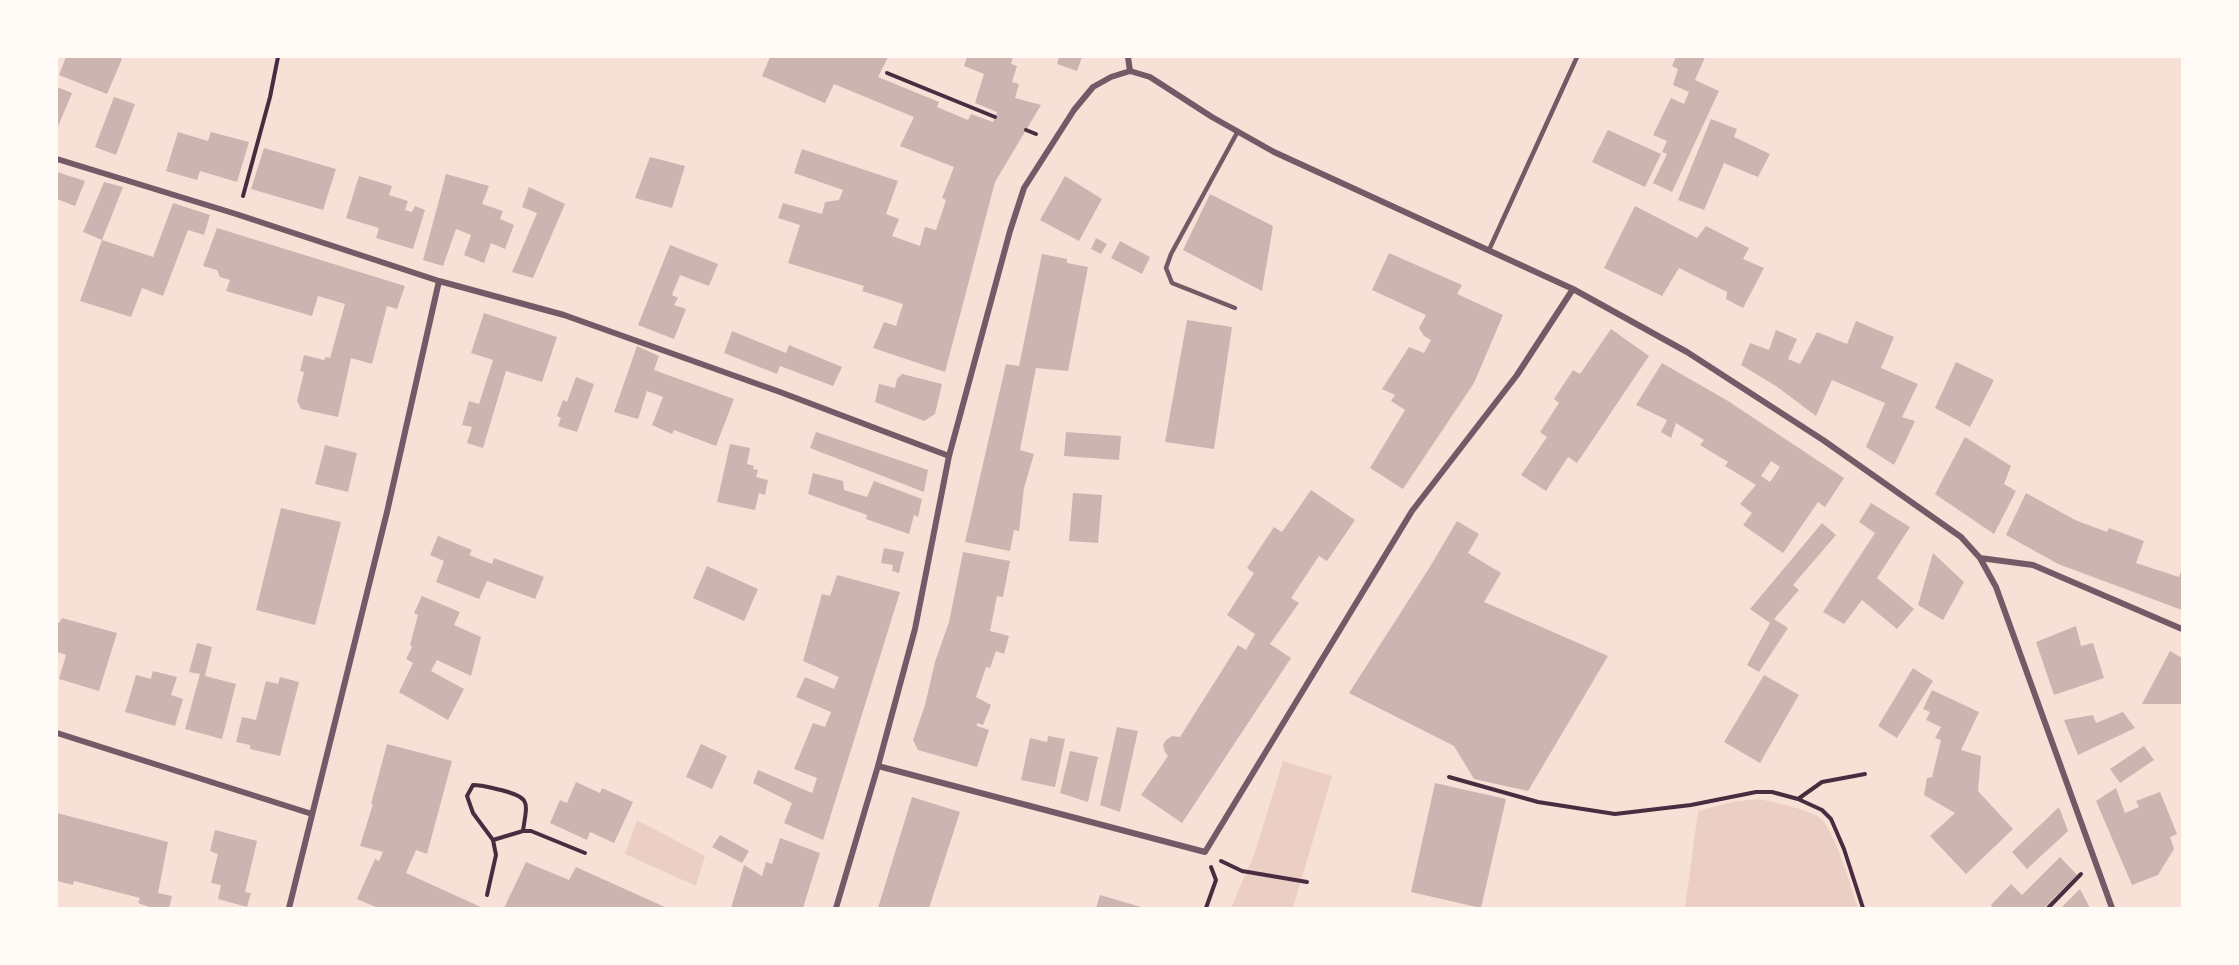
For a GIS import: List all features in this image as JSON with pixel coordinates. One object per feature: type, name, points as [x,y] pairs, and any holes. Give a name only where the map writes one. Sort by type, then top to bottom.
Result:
[{"type":"street","points":[[1128,57],[1130,71]]},
{"type":"street","points":[[836,908],[915,629],[950,456],[1010,231],[1024,188],[1074,110],[1093,87],[1111,77],[1130,71],[1150,77],[1274,152],[1573,289],[1688,352],[1823,440],[1961,537],[1980,558],[1996,587],[2112,908]]},
{"type":"street","points":[[57,159],[236,214],[439,281],[564,315],[950,456]]},
{"type":"street","points":[[289,908],[387,512],[439,281]]},
{"type":"street","points":[[878,766],[1205,852],[1412,511],[1516,375],[1573,289]]},
{"type":"street","points":[[1980,558],[2033,565],[2182,629]]},
{"type":"street","points":[[57,732],[312,814]]},
{"type":"lane","points":[[1489,250],[1577,57]]},
{"type":"lane","points":[[1235,308],[1172,283],[1166,268],[1171,254],[1238,131]]},
{"type":"path","points":[[236,214],[248,183],[278,57]]},
{"type":"path","points":[[887,73],[995,117]]},
{"type":"path","points":[[1797,799],[1822,782],[1865,774]]},
{"type":"path","points":[[1449,777],[1538,802],[1615,814],[1707,803],[1756,792],[1772,792],[1797,799],[1821,810],[1831,819],[1844,849],[1863,908]]},
{"type":"path","points":[[486,896],[496,855],[493,840],[470,806],[467,796],[473,785],[483,785],[516,793],[524,798],[527,805],[523,831]]},
{"type":"path","points":[[493,840],[523,831],[531,831],[585,853]]},
{"type":"path","points":[[1205,852],[1242,871],[1307,882]]},
{"type":"path","points":[[1205,852],[1216,880],[1206,908]]},
{"type":"path","points":[[2048,908],[2094,861]]},
{"type":"shaded area","points":[[1283,761],[1332,776],[1293,908],[1231,908],[1254,855]]},
{"type":"shaded area","points":[[1758,799],[1799,809],[1820,818],[1837,846],[1858,908],[1685,908],[1698,811],[1733,802]]},
{"type":"shaded area","points":[[637,820],[705,856],[696,886],[625,854]]},
{"type":"building","points":[[66,57],[118,57],[122,59],[107,94],[59,75]]},
{"type":"building","points":[[770,57],[888,57],[878,77],[939,102],[937,107],[968,120],[971,114],[993,122],[997,112],[975,103],[984,74],[964,66],[967,57],[1013,57],[1011,64],[1017,66],[1012,82],[1019,84],[1015,98],[1041,105],[995,182],[945,372],[873,348],[884,322],[896,326],[903,304],[862,291],[864,286],[788,263],[800,225],[778,218],[783,203],[822,214],[825,202],[839,200],[843,190],[794,173],[802,149],[898,181],[886,214],[899,219],[892,236],[920,246],[925,227],[936,230],[946,200],[942,198],[954,167],[900,146],[914,117],[834,84],[825,103],[762,76]]},
{"type":"building","points":[[1059,57],[1082,57],[1077,71],[1057,64]]},
{"type":"building","points":[[1676,57],[1705,57],[1695,80],[1719,91],[1672,192],[1653,183],[1667,154],[1662,152],[1667,141],[1653,135],[1671,98],[1684,104],[1689,92],[1673,85],[1678,69],[1672,66]]},
{"type":"building","points":[[57,87],[72,93],[57,129]]},
{"type":"building","points":[[114,97],[135,104],[116,155],[95,147]]},
{"type":"building","points":[[1711,119],[1737,129],[1734,137],[1770,154],[1758,177],[1724,163],[1704,210],[1678,200]]},
{"type":"building","points":[[1608,130],[1661,154],[1645,187],[1592,162]]},
{"type":"building","points":[[178,132],[208,141],[211,132],[249,142],[237,182],[200,171],[197,180],[166,171]]},
{"type":"building","points":[[264,148],[336,169],[323,210],[251,189]]},
{"type":"building","points":[[650,157],[685,166],[672,208],[635,198]]},
{"type":"building","points":[[57,172],[85,181],[75,206],[57,199]]},
{"type":"building","points":[[446,174],[489,186],[482,204],[503,211],[500,219],[514,225],[505,249],[491,243],[484,263],[464,255],[471,235],[456,229],[443,266],[423,260]]},
{"type":"building","points":[[359,176],[392,186],[389,195],[408,201],[405,210],[412,212],[415,206],[425,210],[413,249],[376,238],[379,228],[346,218]]},
{"type":"building","points":[[1065,176],[1102,199],[1079,241],[1040,220]]},
{"type":"building","points":[[104,182],[123,187],[102,240],[83,232]]},
{"type":"building","points":[[529,187],[565,204],[533,278],[512,272],[537,213],[522,207]]},
{"type":"building","points":[[1210,194],[1273,226],[1262,291],[1183,250]]},
{"type":"building","points":[[173,203],[210,215],[204,235],[188,230],[163,296],[142,288],[131,317],[80,301],[102,240],[153,257]]},
{"type":"building","points":[[1635,206],[1697,238],[1706,226],[1749,248],[1743,259],[1764,268],[1743,308],[1726,299],[1727,292],[1679,268],[1662,296],[1604,268]]},
{"type":"building","points":[[217,228],[405,286],[397,309],[387,306],[372,364],[351,358],[338,417],[301,409],[297,401],[304,372],[300,371],[304,355],[324,360],[326,357],[330,358],[345,304],[318,296],[312,316],[226,291],[230,280],[220,277],[217,270],[203,266]]},
{"type":"building","points":[[1096,238],[1107,244],[1101,254],[1091,249]]},
{"type":"building","points":[[1120,241],[1150,257],[1142,274],[1111,258]]},
{"type":"building","points":[[670,245],[718,264],[709,286],[680,275],[672,295],[678,298],[674,305],[686,309],[674,339],[638,325]]},
{"type":"building","points":[[1389,253],[1462,285],[1457,294],[1503,315],[1474,383],[1403,489],[1370,468],[1405,410],[1391,401],[1395,395],[1382,389],[1409,347],[1424,353],[1431,340],[1424,336],[1419,328],[1426,315],[1372,290]]},
{"type":"building","points":[[1042,254],[1067,259],[1067,263],[1088,267],[1068,371],[1036,368],[1020,450],[1034,454],[1024,488],[1019,531],[1014,530],[1010,551],[965,542],[1006,364],[1019,366]]},
{"type":"building","points":[[484,313],[557,337],[542,382],[506,371],[483,448],[467,443],[472,427],[462,425],[469,401],[479,404],[493,360],[471,353]]},
{"type":"building","points":[[1187,320],[1232,327],[1214,449],[1165,442]]},
{"type":"building","points":[[1856,321],[1894,337],[1881,368],[1918,384],[1902,417],[1915,421],[1894,465],[1866,447],[1885,403],[1832,380],[1816,416],[1776,386],[1741,365],[1750,343],[1769,350],[1776,330],[1797,339],[1788,359],[1800,364],[1817,332],[1847,344]]},
{"type":"building","points":[[1611,329],[1649,356],[1577,463],[1568,457],[1546,491],[1521,475],[1547,437],[1540,432],[1559,403],[1554,399],[1573,370],[1580,374]]},
{"type":"building","points":[[732,331],[786,353],[789,345],[842,367],[833,386],[780,366],[777,374],[724,353]]},
{"type":"building","points":[[637,346],[659,356],[654,370],[734,399],[716,446],[674,430],[672,434],[652,425],[663,397],[647,391],[638,419],[614,412]]},
{"type":"building","points":[[1956,362],[1994,380],[1970,427],[1935,408]]},
{"type":"building","points":[[1662,363],[1728,401],[1844,478],[1825,507],[1818,502],[1783,553],[1743,525],[1752,513],[1740,504],[1756,485],[1725,466],[1728,462],[1700,445],[1704,440],[1676,423],[1671,438],[1661,432],[1667,420],[1636,405]],"holes":[[[1771,461],[1780,467],[1770,482],[1761,476]]]},
{"type":"building","points":[[902,374],[942,384],[935,414],[924,421],[875,402],[879,384],[895,388],[897,379]]},
{"type":"building","points":[[576,377],[594,384],[577,432],[558,426],[561,418],[557,416],[563,400],[567,402]]},
{"type":"building","points":[[816,432],[928,470],[924,492],[810,448]]},
{"type":"building","points":[[1066,432],[1121,436],[1119,460],[1064,456]]},
{"type":"building","points":[[1965,437],[2011,466],[2004,484],[2016,491],[1994,534],[1935,494]]},
{"type":"building","points":[[730,444],[750,448],[747,464],[758,470],[756,477],[768,480],[765,495],[759,493],[755,510],[717,502]]},
{"type":"building","points":[[325,445],[357,453],[348,492],[315,484]]},
{"type":"building","points":[[813,473],[843,481],[844,490],[867,497],[874,481],[922,499],[918,517],[914,515],[909,534],[866,519],[867,515],[808,494]]},
{"type":"building","points":[[1311,490],[1355,520],[1327,561],[1319,556],[1291,598],[1299,603],[1270,644],[1291,658],[1182,823],[1141,795],[1168,756],[1163,745],[1166,740],[1172,736],[1180,737],[1238,645],[1246,650],[1255,634],[1227,615],[1254,573],[1247,568],[1274,527],[1282,532]]},
{"type":"building","points":[[1073,493],[1102,495],[1098,543],[1069,541]]},
{"type":"building","points":[[2026,493],[2075,520],[2107,532],[2109,528],[2144,541],[2136,563],[2179,577],[2182,568],[2182,610],[2058,564],[2006,535]]},
{"type":"building","points":[[1871,503],[1910,527],[1877,578],[1914,609],[1897,629],[1862,600],[1844,624],[1823,612],[1875,533],[1859,522]]},
{"type":"building","points":[[281,508],[341,522],[315,625],[256,610]]},
{"type":"building","points":[[1457,521],[1479,534],[1468,553],[1501,573],[1484,602],[1608,656],[1528,791],[1474,779],[1454,746],[1349,693]]},
{"type":"building","points":[[1822,523],[1836,535],[1793,585],[1799,590],[1774,619],[1788,628],[1759,672],[1747,665],[1770,623],[1750,609]]},
{"type":"building","points":[[438,536],[472,550],[469,555],[492,564],[494,558],[544,577],[535,599],[487,581],[479,599],[436,582],[444,561],[430,555]]},
{"type":"building","points":[[884,548],[904,552],[899,573],[892,571],[893,565],[881,563]]},
{"type":"building","points":[[963,552],[1010,561],[1003,597],[997,596],[990,631],[1009,636],[1004,654],[996,651],[990,668],[986,667],[976,697],[991,705],[983,725],[977,723],[977,726],[989,730],[977,767],[918,750],[913,740],[949,622]]},
{"type":"building","points":[[1933,553],[1964,582],[1943,620],[1918,605]]},
{"type":"building","points":[[707,566],[758,589],[744,621],[693,598]]},
{"type":"building","points":[[837,575],[900,592],[823,840],[784,823],[792,803],[753,783],[758,770],[812,793],[817,778],[794,769],[813,723],[825,727],[831,712],[796,697],[805,677],[834,689],[839,677],[803,661],[822,594],[830,596]]},
{"type":"building","points":[[422,596],[460,612],[454,625],[481,637],[471,676],[437,660],[431,671],[464,689],[448,720],[399,692],[413,663],[406,659],[412,647],[410,645],[418,615],[414,613]]},
{"type":"building","points":[[62,618],[117,633],[99,691],[59,679],[66,655],[57,652],[57,622],[59,623]]},
{"type":"building","points":[[2076,626],[2081,646],[2093,643],[2104,678],[2054,695],[2036,642]]},
{"type":"building","points":[[197,643],[212,647],[205,676],[236,684],[222,739],[185,729],[200,674],[189,672]]},
{"type":"building","points":[[2170,651],[2182,658],[2182,704],[2142,704]]},
{"type":"building","points":[[1913,668],[1933,681],[1897,738],[1878,726]]},
{"type":"building","points":[[153,671],[177,677],[171,695],[183,699],[175,726],[125,712],[136,675],[151,679]]},
{"type":"building","points":[[1764,675],[1799,695],[1760,763],[1724,742]]},
{"type":"building","points":[[280,677],[299,682],[280,756],[250,749],[250,745],[236,742],[242,717],[256,720],[266,681],[278,684]]},
{"type":"building","points":[[1932,690],[1979,712],[1961,750],[1981,756],[1978,791],[2013,829],[1966,874],[1930,836],[1955,813],[1924,795],[1927,778],[1932,777],[1941,740],[1935,738],[1941,727],[1926,720],[1930,712],[1923,709]]},
{"type":"building","points":[[2123,712],[2135,728],[2078,755],[2064,720],[2093,715],[2096,723]]},
{"type":"building","points":[[1117,727],[1138,731],[1120,812],[1100,805]]},
{"type":"building","points":[[1048,736],[1065,739],[1055,787],[1021,780],[1030,738],[1047,742]]},
{"type":"building","points":[[387,744],[452,761],[427,854],[416,850],[406,873],[483,908],[378,908],[357,899],[375,859],[379,861],[383,852],[360,846],[373,804],[371,804]]},
{"type":"building","points":[[701,744],[727,756],[712,789],[686,777]]},
{"type":"building","points":[[2144,746],[2154,760],[2120,783],[2110,769]]},
{"type":"building","points":[[1070,751],[1098,757],[1088,802],[1060,793]]},
{"type":"building","points":[[576,782],[600,793],[602,788],[633,802],[614,843],[590,832],[587,840],[550,823],[560,800],[567,803]]},
{"type":"building","points":[[1435,783],[1506,799],[1481,908],[1411,892]]},
{"type":"building","points":[[2116,788],[2125,813],[2139,807],[2136,801],[2160,792],[2177,834],[2170,837],[2174,849],[2158,875],[2132,885],[2096,801]]},
{"type":"building","points":[[912,797],[960,812],[929,908],[878,908]]},
{"type":"building","points":[[2059,807],[2068,831],[2027,869],[2012,852]]},
{"type":"building","points":[[57,813],[168,842],[158,893],[172,896],[169,908],[152,908],[138,903],[140,898],[74,881],[73,885],[57,881]]},
{"type":"building","points":[[215,830],[257,841],[245,892],[251,893],[247,907],[218,899],[221,885],[211,883],[218,854],[210,851]]},
{"type":"building","points":[[720,835],[749,851],[742,863],[712,847]]},
{"type":"building","points":[[780,838],[820,853],[803,908],[731,908],[744,865],[762,876],[766,862],[772,864]]},
{"type":"building","points":[[2060,857],[2077,875],[2044,908],[1993,908],[1991,905],[2011,884],[2022,895]]},
{"type":"building","points":[[526,862],[569,880],[576,867],[667,908],[504,908]]},
{"type":"building","points":[[2080,889],[2090,908],[2061,908]]},
{"type":"building","points":[[1100,895],[1141,907],[1141,908],[1096,908]]}]
